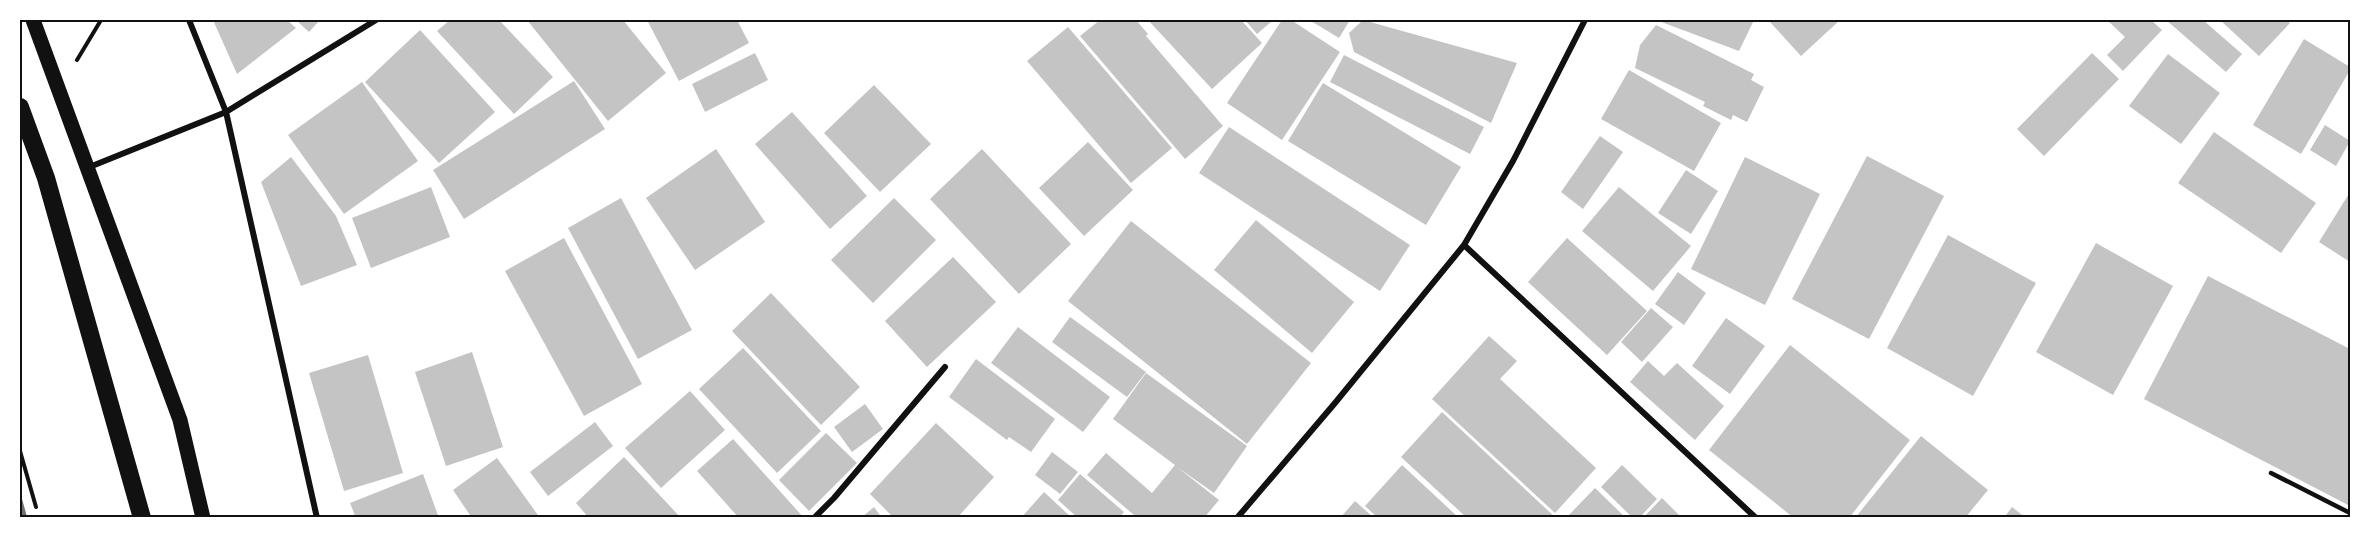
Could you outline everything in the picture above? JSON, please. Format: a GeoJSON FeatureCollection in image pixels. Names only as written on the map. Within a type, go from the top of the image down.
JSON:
{"type":"FeatureCollection","features":[{"type":"Feature","properties":{"kind":"highway"},"geometry":{"type":"LineString","coordinates":[[20,107],[46,178],[142,518]]}},
{"type":"Feature","properties":{"kind":"main road"},"geometry":{"type":"LineString","coordinates":[[33,20],[180,420],[203,518]]}},
{"type":"Feature","properties":{"kind":"street"},"geometry":{"type":"LineString","coordinates":[[189,20],[226,112],[317,518]]}},
{"type":"Feature","properties":{"kind":"street"},"geometry":{"type":"LineString","coordinates":[[87,168],[226,112],[376,20]]}},
{"type":"Feature","properties":{"kind":"street"},"geometry":{"type":"LineString","coordinates":[[1237,518],[1335,403],[1464,245],[1513,160],[1585,20]]}},
{"type":"Feature","properties":{"kind":"street"},"geometry":{"type":"LineString","coordinates":[[1464,245],[1756,518]]}},
{"type":"Feature","properties":{"kind":"street"},"geometry":{"type":"LineString","coordinates":[[814,518],[834,498],[945,367]]}},
{"type":"Feature","properties":{"kind":"lane"},"geometry":{"type":"LineString","coordinates":[[2271,473],[2350,513]]}},
{"type":"Feature","properties":{"kind":"path"},"geometry":{"type":"LineString","coordinates":[[59,91],[101,20]]}},
{"type":"Feature","properties":{"kind":"path"},"geometry":{"type":"LineString","coordinates":[[20,451],[36,507]]}},
{"type":"Feature","properties":{"kind":"building"},"geometry":{"type":"Polygon","coordinates":[[[213,20],[287,20],[296,28],[237,74],[213,20]]]}},
{"type":"Feature","properties":{"kind":"building"},"geometry":{"type":"Polygon","coordinates":[[[296,20],[320,20],[309,32],[296,20]]]}},
{"type":"Feature","properties":{"kind":"building"},"geometry":{"type":"Polygon","coordinates":[[[450,20],[499,20],[553,77],[514,114],[437,31],[450,20]]]}},
{"type":"Feature","properties":{"kind":"building"},"geometry":{"type":"Polygon","coordinates":[[[527,20],[623,20],[666,73],[608,121],[527,20]]]}},
{"type":"Feature","properties":{"kind":"building"},"geometry":{"type":"Polygon","coordinates":[[[647,20],[737,20],[749,43],[679,81],[647,20]]]}},
{"type":"Feature","properties":{"kind":"building"},"geometry":{"type":"Polygon","coordinates":[[[1100,20],[1136,20],[1148,34],[1146,36],[1223,126],[1185,159],[1080,36],[1100,20]]]}},
{"type":"Feature","properties":{"kind":"building"},"geometry":{"type":"Polygon","coordinates":[[[1148,20],[1241,20],[1262,43],[1212,89],[1148,20]]]}},
{"type":"Feature","properties":{"kind":"building"},"geometry":{"type":"Polygon","coordinates":[[[1245,20],[1273,20],[1257,34],[1245,20]]]}},
{"type":"Feature","properties":{"kind":"building"},"geometry":{"type":"Polygon","coordinates":[[[1282,20],[1291,20],[1340,52],[1282,140],[1227,103],[1282,20]]]}},
{"type":"Feature","properties":{"kind":"building"},"geometry":{"type":"Polygon","coordinates":[[[1312,20],[1350,20],[1339,38],[1312,20]]]}},
{"type":"Feature","properties":{"kind":"building"},"geometry":{"type":"Polygon","coordinates":[[[1363,20],[1517,63],[1491,123],[1354,52],[1349,33],[1363,20]]]}},
{"type":"Feature","properties":{"kind":"building"},"geometry":{"type":"Polygon","coordinates":[[[1656,20],[1754,20],[1739,51],[1656,20]]]}},
{"type":"Feature","properties":{"kind":"building"},"geometry":{"type":"Polygon","coordinates":[[[1772,20],[1840,20],[1801,56],[1770,22],[1772,20]]]}},
{"type":"Feature","properties":{"kind":"building"},"geometry":{"type":"Polygon","coordinates":[[[2107,20],[2151,20],[2162,30],[2123,71],[2107,55],[2125,37],[2107,20]]]}},
{"type":"Feature","properties":{"kind":"building"},"geometry":{"type":"Polygon","coordinates":[[[2166,20],[2203,20],[2242,54],[2226,72],[2166,20]]]}},
{"type":"Feature","properties":{"kind":"building"},"geometry":{"type":"Polygon","coordinates":[[[2220,20],[2286,20],[2290,23],[2259,56],[2220,20]]]}},
{"type":"Feature","properties":{"kind":"building"},"geometry":{"type":"Polygon","coordinates":[[[1656,25],[1754,74],[1751,80],[1764,87],[1747,122],[1733,115],[1731,120],[1703,106],[1705,102],[1635,68],[1640,45],[1656,25]]]}},
{"type":"Feature","properties":{"kind":"building"},"geometry":{"type":"Polygon","coordinates":[[[1068,27],[1172,148],[1131,183],[1027,61],[1068,27]]]}},
{"type":"Feature","properties":{"kind":"building"},"geometry":{"type":"Polygon","coordinates":[[[420,30],[495,112],[439,163],[365,82],[420,30]]]}},
{"type":"Feature","properties":{"kind":"building"},"geometry":{"type":"Polygon","coordinates":[[[2304,39],[2350,67],[2350,70],[2301,154],[2253,125],[2304,39]]]}},
{"type":"Feature","properties":{"kind":"building"},"geometry":{"type":"Polygon","coordinates":[[[755,53],[768,80],[705,112],[692,84],[755,53]]]}},
{"type":"Feature","properties":{"kind":"building"},"geometry":{"type":"Polygon","coordinates":[[[2092,53],[2119,79],[2044,156],[2017,129],[2092,53]]]}},
{"type":"Feature","properties":{"kind":"building"},"geometry":{"type":"Polygon","coordinates":[[[2168,54],[2220,93],[2181,144],[2129,106],[2168,54]]]}},
{"type":"Feature","properties":{"kind":"building"},"geometry":{"type":"Polygon","coordinates":[[[1344,55],[1484,127],[1470,154],[1330,82],[1344,55]]]}},
{"type":"Feature","properties":{"kind":"building"},"geometry":{"type":"Polygon","coordinates":[[[1629,70],[1721,123],[1694,171],[1601,119],[1629,70]]]}},
{"type":"Feature","properties":{"kind":"building"},"geometry":{"type":"Polygon","coordinates":[[[574,81],[605,129],[464,219],[433,170],[574,81]]]}},
{"type":"Feature","properties":{"kind":"building"},"geometry":{"type":"Polygon","coordinates":[[[362,82],[418,161],[344,214],[288,135],[362,82]]]}},
{"type":"Feature","properties":{"kind":"building"},"geometry":{"type":"Polygon","coordinates":[[[1323,83],[1461,167],[1426,225],[1288,141],[1323,83]]]}},
{"type":"Feature","properties":{"kind":"building"},"geometry":{"type":"Polygon","coordinates":[[[874,85],[931,144],[880,192],[824,133],[874,85]]]}},
{"type":"Feature","properties":{"kind":"building"},"geometry":{"type":"Polygon","coordinates":[[[792,112],[867,196],[830,229],[755,144],[792,112]]]}},
{"type":"Feature","properties":{"kind":"building"},"geometry":{"type":"Polygon","coordinates":[[[2325,125],[2350,141],[2336,166],[2310,150],[2325,125]]]}},
{"type":"Feature","properties":{"kind":"building"},"geometry":{"type":"Polygon","coordinates":[[[1229,127],[1410,245],[1380,291],[1199,173],[1229,127]]]}},
{"type":"Feature","properties":{"kind":"building"},"geometry":{"type":"Polygon","coordinates":[[[2214,132],[2316,203],[2281,253],[2178,183],[2214,132]]]}},
{"type":"Feature","properties":{"kind":"building"},"geometry":{"type":"Polygon","coordinates":[[[1600,136],[1623,152],[1583,209],[1561,192],[1600,136]]]}},
{"type":"Feature","properties":{"kind":"building"},"geometry":{"type":"Polygon","coordinates":[[[1088,142],[1133,190],[1084,236],[1039,188],[1088,142]]]}},
{"type":"Feature","properties":{"kind":"building"},"geometry":{"type":"Polygon","coordinates":[[[716,149],[765,222],[695,270],[646,198],[716,149]]]}},
{"type":"Feature","properties":{"kind":"building"},"geometry":{"type":"Polygon","coordinates":[[[982,149],[1071,244],[1019,294],[930,199],[982,149]]]}},
{"type":"Feature","properties":{"kind":"building"},"geometry":{"type":"Polygon","coordinates":[[[1867,156],[1944,196],[1869,339],[1792,299],[1867,156]]]}},
{"type":"Feature","properties":{"kind":"building"},"geometry":{"type":"Polygon","coordinates":[[[291,157],[336,216],[357,265],[301,286],[261,182],[291,157]]]}},
{"type":"Feature","properties":{"kind":"building"},"geometry":{"type":"Polygon","coordinates":[[[1745,157],[1820,194],[1765,305],[1691,269],[1745,157]]]}},
{"type":"Feature","properties":{"kind":"building"},"geometry":{"type":"Polygon","coordinates":[[[1686,170],[1718,191],[1691,234],[1658,213],[1686,170]]]}},
{"type":"Feature","properties":{"kind":"building"},"geometry":{"type":"Polygon","coordinates":[[[431,187],[450,237],[371,268],[352,218],[431,187]]]}},
{"type":"Feature","properties":{"kind":"building"},"geometry":{"type":"Polygon","coordinates":[[[1619,187],[1691,246],[1653,291],[1582,231],[1619,187]]]}},
{"type":"Feature","properties":{"kind":"building"},"geometry":{"type":"Polygon","coordinates":[[[2350,192],[2350,262],[2319,242],[2350,192]]]}},
{"type":"Feature","properties":{"kind":"building"},"geometry":{"type":"Polygon","coordinates":[[[621,198],[692,330],[638,359],[568,228],[621,198]]]}},
{"type":"Feature","properties":{"kind":"building"},"geometry":{"type":"Polygon","coordinates":[[[894,198],[936,240],[873,303],[831,260],[894,198]]]}},
{"type":"Feature","properties":{"kind":"building"},"geometry":{"type":"Polygon","coordinates":[[[1256,220],[1354,302],[1312,353],[1214,270],[1256,220]]]}},
{"type":"Feature","properties":{"kind":"building"},"geometry":{"type":"Polygon","coordinates":[[[1131,221],[1311,363],[1247,444],[1068,301],[1131,221]]]}},
{"type":"Feature","properties":{"kind":"building"},"geometry":{"type":"Polygon","coordinates":[[[1948,235],[2036,283],[1973,396],[1887,348],[1948,235]]]}},
{"type":"Feature","properties":{"kind":"building"},"geometry":{"type":"Polygon","coordinates":[[[564,238],[642,384],[584,416],[505,271],[564,238]]]}},
{"type":"Feature","properties":{"kind":"building"},"geometry":{"type":"Polygon","coordinates":[[[1567,238],[1647,311],[1607,355],[1528,282],[1567,238]]]}},
{"type":"Feature","properties":{"kind":"building"},"geometry":{"type":"Polygon","coordinates":[[[2096,243],[2173,286],[2113,395],[2036,352],[2096,243]]]}},
{"type":"Feature","properties":{"kind":"building"},"geometry":{"type":"Polygon","coordinates":[[[953,257],[996,302],[927,367],[885,321],[953,257]]]}},
{"type":"Feature","properties":{"kind":"building"},"geometry":{"type":"Polygon","coordinates":[[[1678,272],[1706,293],[1684,325],[1655,304],[1678,272]]]}},
{"type":"Feature","properties":{"kind":"building"},"geometry":{"type":"Polygon","coordinates":[[[2208,276],[2350,349],[2350,506],[2144,399],[2208,276]]]}},
{"type":"Feature","properties":{"kind":"building"},"geometry":{"type":"Polygon","coordinates":[[[771,293],[860,387],[821,425],[732,331],[771,293]]]}},
{"type":"Feature","properties":{"kind":"building"},"geometry":{"type":"Polygon","coordinates":[[[1651,308],[1673,327],[1642,362],[1621,342],[1651,308]]]}},
{"type":"Feature","properties":{"kind":"building"},"geometry":{"type":"Polygon","coordinates":[[[1070,317],[1146,372],[1127,397],[1052,342],[1070,317]]]}},
{"type":"Feature","properties":{"kind":"building"},"geometry":{"type":"Polygon","coordinates":[[[1726,318],[1765,346],[1730,394],[1692,366],[1726,318]]]}},
{"type":"Feature","properties":{"kind":"building"},"geometry":{"type":"Polygon","coordinates":[[[1018,327],[1110,397],[1083,432],[991,363],[1018,327]]]}},
{"type":"Feature","properties":{"kind":"building"},"geometry":{"type":"Polygon","coordinates":[[[1489,336],[1517,361],[1500,379],[1596,468],[1555,513],[1432,399],[1489,336]]]}},
{"type":"Feature","properties":{"kind":"building"},"geometry":{"type":"Polygon","coordinates":[[[1790,345],[1910,440],[1849,518],[1794,518],[1709,450],[1790,345]]]}},
{"type":"Feature","properties":{"kind":"building"},"geometry":{"type":"Polygon","coordinates":[[[743,348],[821,431],[777,473],[699,389],[743,348]]]}},
{"type":"Feature","properties":{"kind":"building"},"geometry":{"type":"Polygon","coordinates":[[[472,352],[503,447],[446,466],[415,372],[472,352]]]}},
{"type":"Feature","properties":{"kind":"building"},"geometry":{"type":"Polygon","coordinates":[[[368,355],[403,473],[344,491],[309,373],[368,355]]]}},
{"type":"Feature","properties":{"kind":"building"},"geometry":{"type":"Polygon","coordinates":[[[976,359],[1055,419],[1031,452],[1009,437],[1007,440],[949,397],[976,359]]]}},
{"type":"Feature","properties":{"kind":"building"},"geometry":{"type":"Polygon","coordinates":[[[1648,361],[1664,376],[1677,363],[1724,406],[1695,440],[1630,382],[1648,361]]]}},
{"type":"Feature","properties":{"kind":"building"},"geometry":{"type":"Polygon","coordinates":[[[1146,373],[1247,446],[1214,493],[1177,467],[1219,500],[1204,518],[1132,518],[1134,515],[1087,475],[1106,453],[1152,493],[1175,465],[1113,419],[1146,373]]]}},
{"type":"Feature","properties":{"kind":"building"},"geometry":{"type":"Polygon","coordinates":[[[690,391],[725,430],[661,488],[625,448],[690,391]]]}},
{"type":"Feature","properties":{"kind":"building"},"geometry":{"type":"Polygon","coordinates":[[[865,404],[883,429],[852,452],[834,427],[865,404]]]}},
{"type":"Feature","properties":{"kind":"building"},"geometry":{"type":"Polygon","coordinates":[[[1442,412],[1556,518],[1467,518],[1401,457],[1442,412]]]}},
{"type":"Feature","properties":{"kind":"building"},"geometry":{"type":"Polygon","coordinates":[[[595,422],[613,446],[548,496],[530,472],[595,422]]]}},
{"type":"Feature","properties":{"kind":"building"},"geometry":{"type":"Polygon","coordinates":[[[936,423],[994,477],[957,518],[894,518],[870,494],[936,423]]]}},
{"type":"Feature","properties":{"kind":"building"},"geometry":{"type":"Polygon","coordinates":[[[826,433],[857,463],[809,511],[779,480],[826,433]]]}},
{"type":"Feature","properties":{"kind":"building"},"geometry":{"type":"Polygon","coordinates":[[[1921,436],[1988,490],[1965,518],[1855,518],[1921,436]]]}},
{"type":"Feature","properties":{"kind":"building"},"geometry":{"type":"Polygon","coordinates":[[[733,439],[804,518],[739,518],[697,471],[733,439]]]}},
{"type":"Feature","properties":{"kind":"building"},"geometry":{"type":"Polygon","coordinates":[[[1052,452],[1078,472],[1060,494],[1035,475],[1052,452]]]}},
{"type":"Feature","properties":{"kind":"building"},"geometry":{"type":"Polygon","coordinates":[[[624,457],[681,518],[589,518],[576,503],[624,457]]]}},
{"type":"Feature","properties":{"kind":"building"},"geometry":{"type":"Polygon","coordinates":[[[497,458],[540,518],[472,518],[453,490],[497,458]]]}},
{"type":"Feature","properties":{"kind":"building"},"geometry":{"type":"Polygon","coordinates":[[[1402,465],[1459,518],[1378,518],[1365,506],[1402,465]]]}},
{"type":"Feature","properties":{"kind":"building"},"geometry":{"type":"Polygon","coordinates":[[[1622,465],[1657,499],[1639,518],[1633,518],[1601,487],[1622,465]]]}},
{"type":"Feature","properties":{"kind":"building"},"geometry":{"type":"Polygon","coordinates":[[[423,474],[439,518],[356,518],[350,503],[423,474]]]}},
{"type":"Feature","properties":{"kind":"building"},"geometry":{"type":"Polygon","coordinates":[[[1080,474],[1124,512],[1119,518],[1078,518],[1058,500],[1080,474]]]}},
{"type":"Feature","properties":{"kind":"building"},"geometry":{"type":"Polygon","coordinates":[[[1595,488],[1626,518],[1566,518],[1595,488]]]}},
{"type":"Feature","properties":{"kind":"building"},"geometry":{"type":"Polygon","coordinates":[[[1044,492],[1072,518],[1021,518],[1044,492]]]}},
{"type":"Feature","properties":{"kind":"building"},"geometry":{"type":"Polygon","coordinates":[[[1662,498],[1682,518],[1643,518],[1662,498]]]}},
{"type":"Feature","properties":{"kind":"building"},"geometry":{"type":"Polygon","coordinates":[[[1355,501],[1374,518],[1340,518],[1355,501]]]}},
{"type":"Feature","properties":{"kind":"building"},"geometry":{"type":"Polygon","coordinates":[[[874,507],[882,518],[861,518],[874,507]]]}},
{"type":"Feature","properties":{"kind":"building"},"geometry":{"type":"Polygon","coordinates":[[[2012,507],[2026,518],[2004,518],[2012,507]]]}},
{"type":"Feature","properties":{"kind":"railway"},"geometry":{"type":"LineString","coordinates":[[20,500],[25,518]]}}]}
